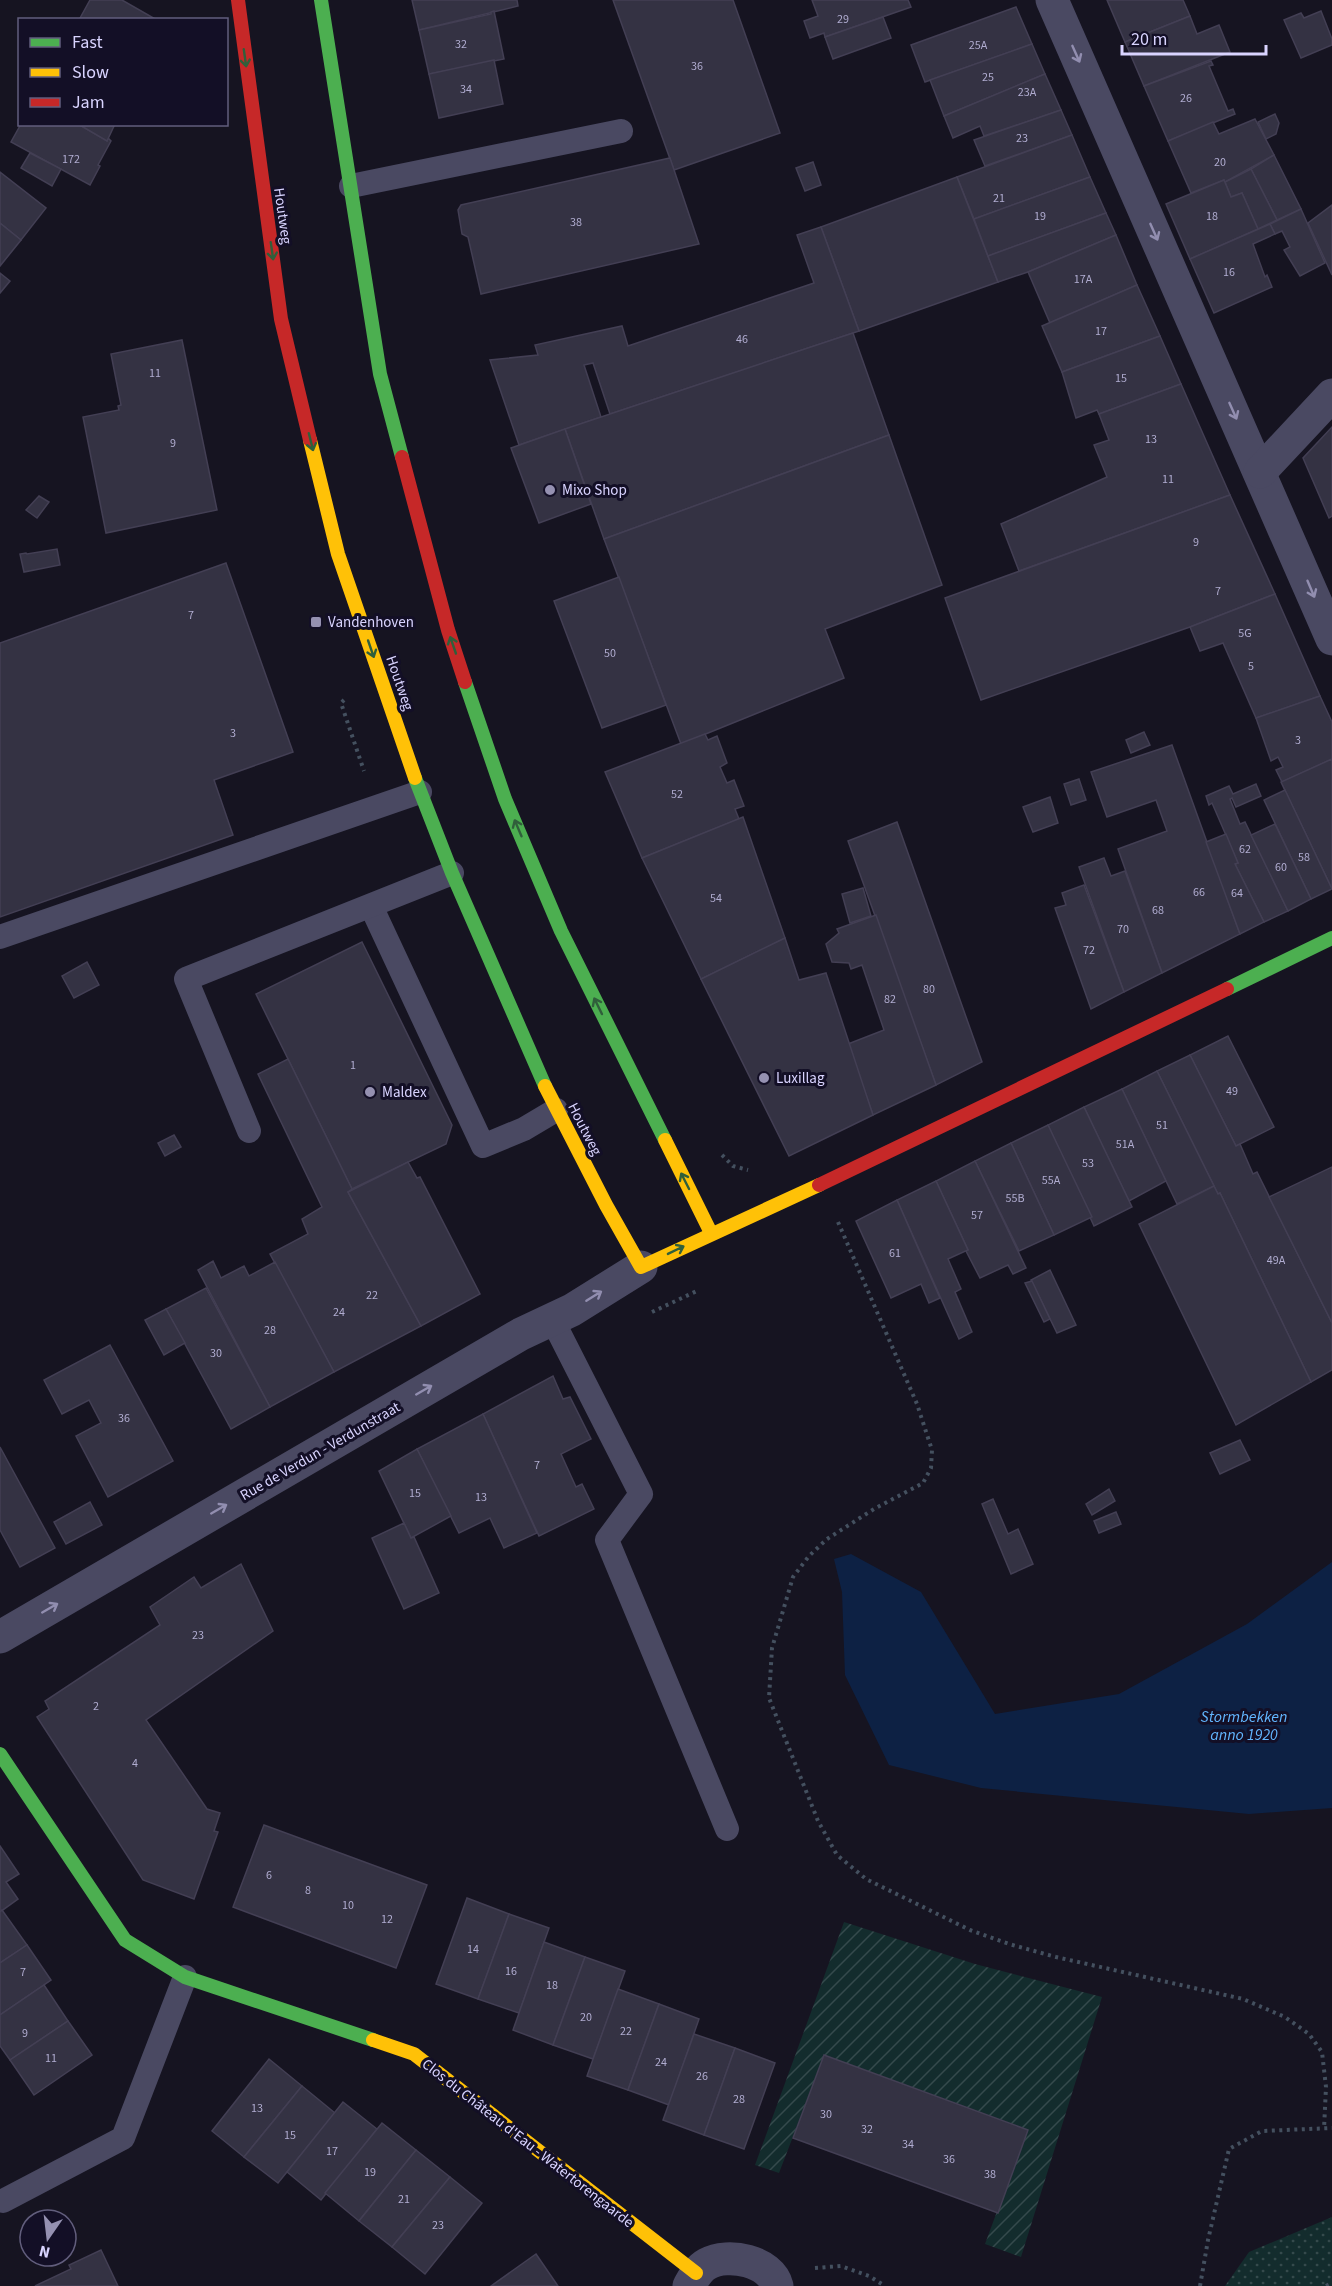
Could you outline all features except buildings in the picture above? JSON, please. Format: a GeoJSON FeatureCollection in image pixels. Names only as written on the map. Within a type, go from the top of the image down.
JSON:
{"type":"FeatureCollection","features":[{"type":"Feature","properties":{"kind":"main road","name":"Houtweg"},"geometry":{"type":"LineString","coordinates":[[238,0],[281,319],[338,554],[420,792],[452,873],[556,1110],[641,1267]]}},
{"type":"Feature","properties":{"kind":"main road"},"geometry":{"type":"LineString","coordinates":[[321,0],[380,375],[448,630],[501,787],[561,931],[711,1233]]}},
{"type":"Feature","properties":{"kind":"main road"},"geometry":{"type":"LineString","coordinates":[[641,1267],[820,1184],[1332,938]]}},
{"type":"Feature","properties":{"kind":"main road","name":"Clos du Château d'Eau - Watertorengaarde"},"geometry":{"type":"LineString","coordinates":[[0,1754],[126,1940],[185,1977],[414,2054],[692,2280]]}},
{"type":"Feature","properties":{"kind":"street"},"geometry":{"type":"LineString","coordinates":[[1052,0],[1332,639]]}},
{"type":"Feature","properties":{"kind":"street"},"geometry":{"type":"LineString","coordinates":[[1260,472],[1332,395]]}},
{"type":"Feature","properties":{"kind":"street","name":"Rue de Verdun - Verdunstraat"},"geometry":{"type":"LineString","coordinates":[[0,1637],[511,1340],[572,1310],[641,1267]]}},
{"type":"Feature","properties":{"kind":"street","name":"Clos du Château d'Eau - Watertorengaarde"},"geometry":{"type":"LineString","coordinates":[[692,2280],[707,2264],[719,2260],[736,2259],[756,2264],[768,2272],[776,2283]]}},
{"type":"Feature","properties":{"kind":"lane"},"geometry":{"type":"LineString","coordinates":[[351,186],[621,131]]}},
{"type":"Feature","properties":{"kind":"lane"},"geometry":{"type":"LineString","coordinates":[[0,937],[420,792]]}},
{"type":"Feature","properties":{"kind":"lane"},"geometry":{"type":"LineString","coordinates":[[249,1131],[186,980],[452,873]]}},
{"type":"Feature","properties":{"kind":"lane"},"geometry":{"type":"LineString","coordinates":[[371,906],[483,1146],[524,1129],[556,1110]]}},
{"type":"Feature","properties":{"kind":"lane"},"geometry":{"type":"LineString","coordinates":[[552,1319],[641,1494],[607,1540],[727,1829]]}},
{"type":"Feature","properties":{"kind":"lane"},"geometry":{"type":"LineString","coordinates":[[3,2201],[123,2138],[185,1977]]}},
{"type":"Feature","properties":{"kind":"path"},"geometry":{"type":"LineString","coordinates":[[834,1214],[917,1404],[932,1450],[931,1468],[923,1483],[874,1509],[827,1539],[809,1556],[793,1577],[772,1648],[769,1698],[818,1821],[837,1855],[866,1880],[970,1930],[1009,1944],[1068,1959],[1243,1999],[1285,2017],[1309,2034],[1322,2052],[1326,2087],[1324,2128]]}},
{"type":"Feature","properties":{"kind":"path"},"geometry":{"type":"LineString","coordinates":[[1201,2285],[1208,2240],[1229,2149],[1262,2131],[1332,2128]]}},
{"type":"Feature","properties":{"kind":"path"},"geometry":{"type":"LineString","coordinates":[[776,2283],[806,2269],[841,2266],[869,2276],[885,2286]]}},
{"type":"Feature","properties":{"kind":"path"},"geometry":{"type":"LineString","coordinates":[[1326,2286],[1332,2283]]}},
{"type":"Feature","properties":{"kind":"green space"},"geometry":{"type":"Polygon","coordinates":[[[844,1922],[975,1964],[1102,1997],[1021,2257],[985,2244],[1027,2130],[824,2056],[779,2173],[755,2165],[844,1922]]]}},
{"type":"Feature","properties":{"kind":"green space"},"geometry":{"type":"Polygon","coordinates":[[[1332,2217],[1332,2286],[1225,2286],[1249,2252],[1332,2217]]]}},
{"type":"Feature","properties":{"kind":"water","name":"Stormbekken anno 1920"},"geometry":{"type":"Polygon","coordinates":[[[851,1554],[921,1592],[995,1714],[1119,1694],[1247,1624],[1332,1562],[1332,1808],[1249,1814],[981,1788],[889,1765],[845,1675],[842,1592],[834,1559],[851,1554]]]}},
{"type":"Feature","properties":{"kind":"traffic: fast"},"geometry":{"type":"LineString","coordinates":[[321,0],[380,374],[402,457]]}},
{"type":"Feature","properties":{"kind":"traffic: fast"},"geometry":{"type":"LineString","coordinates":[[465,682],[505,799],[561,931],[665,1140]]}},
{"type":"Feature","properties":{"kind":"traffic: fast"},"geometry":{"type":"LineString","coordinates":[[415,778],[452,873],[545,1086]]}},
{"type":"Feature","properties":{"kind":"traffic: fast"},"geometry":{"type":"LineString","coordinates":[[1227,989],[1332,938]]}},
{"type":"Feature","properties":{"kind":"traffic: fast"},"geometry":{"type":"LineString","coordinates":[[0,1754],[125,1940],[185,1977],[373,2040]]}},
{"type":"Feature","properties":{"kind":"traffic: slow"},"geometry":{"type":"LineString","coordinates":[[310,440],[338,554],[415,778]]}},
{"type":"Feature","properties":{"kind":"traffic: slow"},"geometry":{"type":"LineString","coordinates":[[545,1086],[606,1205],[641,1267],[819,1185]]}},
{"type":"Feature","properties":{"kind":"traffic: slow"},"geometry":{"type":"LineString","coordinates":[[665,1140],[711,1233]]}},
{"type":"Feature","properties":{"kind":"traffic: slow"},"geometry":{"type":"LineString","coordinates":[[373,2040],[414,2054],[696,2273]]}},
{"type":"Feature","properties":{"kind":"traffic: jam"},"geometry":{"type":"LineString","coordinates":[[238,0],[281,319],[310,440]]}},
{"type":"Feature","properties":{"kind":"traffic: jam"},"geometry":{"type":"LineString","coordinates":[[402,457],[448,630],[465,682]]}},
{"type":"Feature","properties":{"kind":"traffic: jam"},"geometry":{"type":"LineString","coordinates":[[819,1185],[1227,989]]}},
{"type":"Feature","properties":{"kind":"place","name":"Mixo Shop"},"geometry":{"type":"Point","coordinates":[550,490]}},
{"type":"Feature","properties":{"kind":"place","name":"Vandenhoven"},"geometry":{"type":"Point","coordinates":[316,622]}},
{"type":"Feature","properties":{"kind":"place","name":"Luxillag"},"geometry":{"type":"Point","coordinates":[764,1078]}},
{"type":"Feature","properties":{"kind":"place","name":"Maldex"},"geometry":{"type":"Point","coordinates":[370,1092]}}]}
